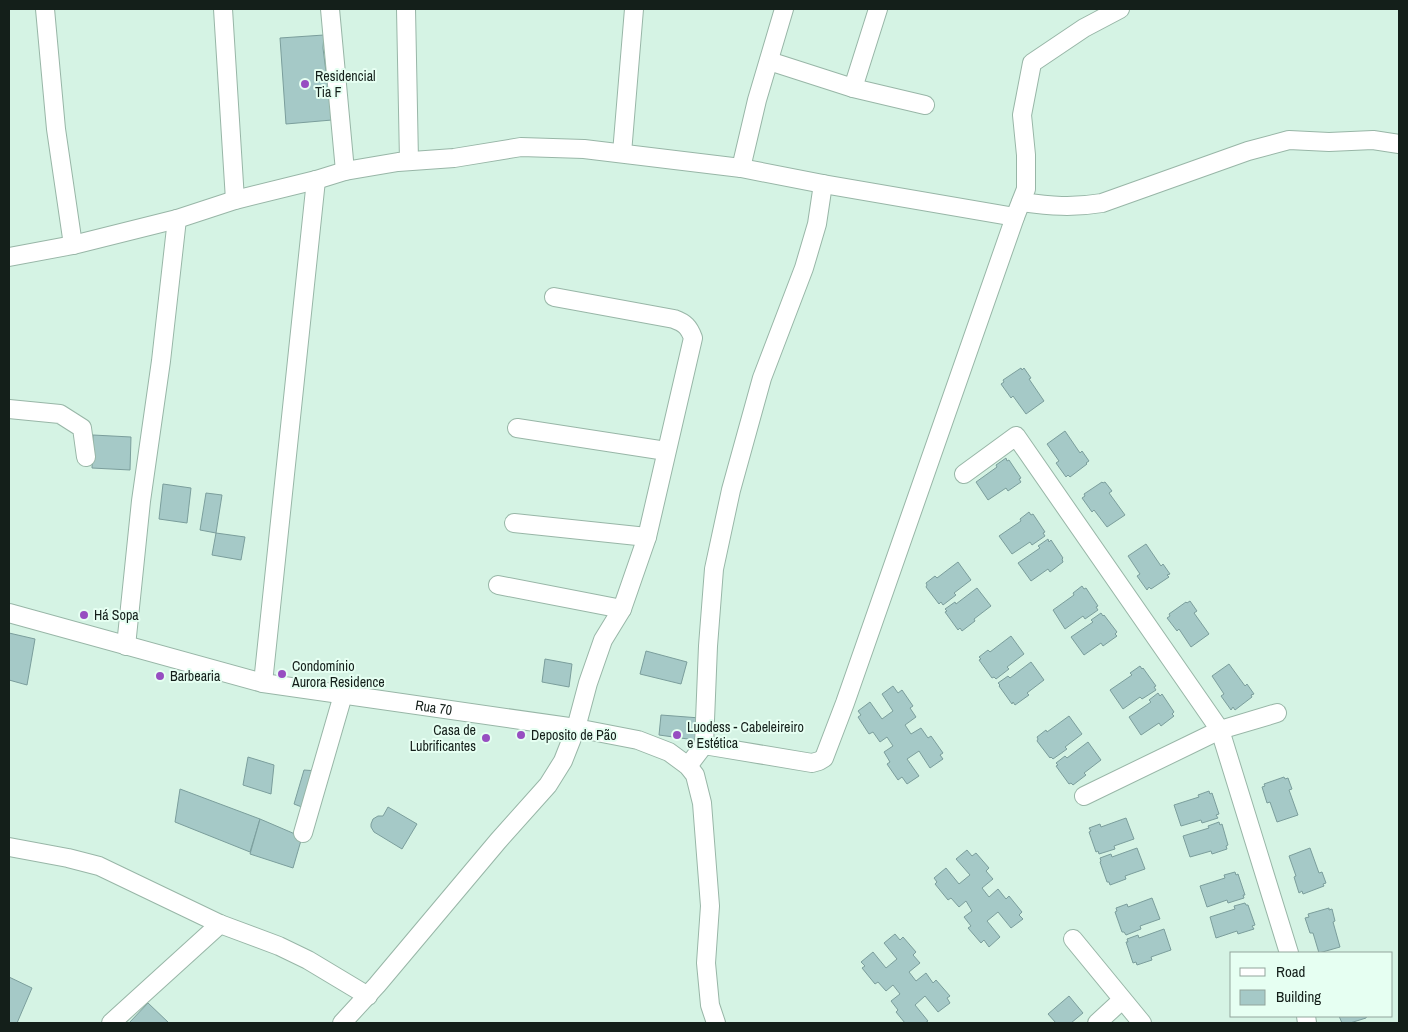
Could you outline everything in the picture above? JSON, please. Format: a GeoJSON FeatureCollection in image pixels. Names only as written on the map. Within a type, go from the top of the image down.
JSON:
{"type":"FeatureCollection","features":[{"type":"Feature","properties":{"kind":"street"},"geometry":{"type":"LineString","coordinates":[[45,9],[56,129],[73,246]]}},
{"type":"Feature","properties":{"kind":"street"},"geometry":{"type":"LineString","coordinates":[[223,9],[235,200]]}},
{"type":"Feature","properties":{"kind":"street"},"geometry":{"type":"LineString","coordinates":[[330,9],[345,171]]}},
{"type":"Feature","properties":{"kind":"street"},"geometry":{"type":"LineString","coordinates":[[406,9],[409,161]]}},
{"type":"Feature","properties":{"kind":"street"},"geometry":{"type":"LineString","coordinates":[[622,153],[634,9]]}},
{"type":"Feature","properties":{"kind":"street"},"geometry":{"type":"LineString","coordinates":[[741,168],[757,100],[784,9]]}},
{"type":"Feature","properties":{"kind":"street"},"geometry":{"type":"LineString","coordinates":[[853,88],[878,9]]}},
{"type":"Feature","properties":{"kind":"street"},"geometry":{"type":"LineString","coordinates":[[704,745],[812,763],[824,758],[845,704],[1026,189],[1027,172],[1022,115],[1032,63],[1084,28],[1120,9]]}},
{"type":"Feature","properties":{"kind":"street"},"geometry":{"type":"LineString","coordinates":[[769,61],[853,88],[926,105]]}},
{"type":"Feature","properties":{"kind":"street"},"geometry":{"type":"LineString","coordinates":[[9,257],[73,246],[177,219],[235,200],[345,171],[409,161],[454,158],[521,148],[584,149],[622,153],[741,168],[823,184],[1018,210],[1081,207],[1102,203],[1248,151],[1289,140],[1329,142],[1373,140],[1399,144]]}},
{"type":"Feature","properties":{"kind":"street"},"geometry":{"type":"LineString","coordinates":[[263,683],[316,180]]}},
{"type":"Feature","properties":{"kind":"street"},"geometry":{"type":"LineString","coordinates":[[688,766],[704,745],[708,646],[714,569],[731,490],[762,378],[804,268],[817,224],[823,184]]}},
{"type":"Feature","properties":{"kind":"street"},"geometry":{"type":"LineString","coordinates":[[126,646],[142,501],[162,361],[177,219]]}},
{"type":"Feature","properties":{"kind":"street"},"geometry":{"type":"LineString","coordinates":[[342,1023],[368,996],[498,841],[548,785],[563,762],[576,728],[602,640],[622,609],[647,537],[692,338],[690,329],[684,322],[674,319],[554,297]]}},
{"type":"Feature","properties":{"kind":"street"},"geometry":{"type":"LineString","coordinates":[[9,410],[60,414],[82,428],[86,457]]}},
{"type":"Feature","properties":{"kind":"street"},"geometry":{"type":"LineString","coordinates":[[518,428],[666,451]]}},
{"type":"Feature","properties":{"kind":"street"},"geometry":{"type":"LineString","coordinates":[[964,474],[1016,436],[1220,730],[1289,952]]}},
{"type":"Feature","properties":{"kind":"street"},"geometry":{"type":"LineString","coordinates":[[514,523],[647,537]]}},
{"type":"Feature","properties":{"kind":"street"},"geometry":{"type":"LineString","coordinates":[[498,585],[622,609]]}},
{"type":"Feature","properties":{"kind":"street","name":"Rua 70"},"geometry":{"type":"LineString","coordinates":[[9,613],[263,683],[576,728],[638,740],[655,745],[674,755],[688,766],[695,775],[702,803],[710,906],[706,963],[710,1005],[716,1023]]}},
{"type":"Feature","properties":{"kind":"street"},"geometry":{"type":"LineString","coordinates":[[303,833],[343,695]]}},
{"type":"Feature","properties":{"kind":"street"},"geometry":{"type":"LineString","coordinates":[[1084,796],[1220,730],[1278,713]]}},
{"type":"Feature","properties":{"kind":"street"},"geometry":{"type":"LineString","coordinates":[[9,847],[99,866],[220,924],[293,953],[368,996]]}},
{"type":"Feature","properties":{"kind":"street"},"geometry":{"type":"LineString","coordinates":[[111,1023],[220,924]]}},
{"type":"Feature","properties":{"kind":"street"},"geometry":{"type":"LineString","coordinates":[[1073,939],[1142,1023]]}},
{"type":"Feature","properties":{"kind":"street"},"geometry":{"type":"LineString","coordinates":[[1097,1023],[1122,1000]]}},
{"type":"Feature","properties":{"kind":"building","name":"Residencial Tia F"},"geometry":{"type":"Polygon","coordinates":[[[324,35],[323,48],[332,120],[286,124],[280,38],[324,35]]]}},
{"type":"Feature","properties":{"kind":"building"},"geometry":{"type":"Polygon","coordinates":[[[1021,368],[1022,370],[1024,368],[1031,378],[1029,379],[1044,401],[1026,414],[1013,396],[1011,398],[1001,384],[1004,382],[1003,380],[1021,368]]]}},
{"type":"Feature","properties":{"kind":"building"},"geometry":{"type":"Polygon","coordinates":[[[1065,431],[1080,453],[1082,451],[1089,461],[1070,477],[1068,475],[1066,477],[1056,463],[1059,461],[1047,444],[1065,431]]]}},
{"type":"Feature","properties":{"kind":"building"},"geometry":{"type":"Polygon","coordinates":[[[93,435],[131,437],[130,470],[92,468],[93,435]]]}},
{"type":"Feature","properties":{"kind":"building"},"geometry":{"type":"Polygon","coordinates":[[[1006,458],[1021,478],[1019,479],[1021,482],[1008,491],[1006,488],[988,500],[976,482],[1006,458]]]}},
{"type":"Feature","properties":{"kind":"building"},"geometry":{"type":"Polygon","coordinates":[[[1105,482],[1112,491],[1109,493],[1125,515],[1107,527],[1094,510],[1092,512],[1082,498],[1085,496],[1084,494],[1105,482]]]}},
{"type":"Feature","properties":{"kind":"building"},"geometry":{"type":"Polygon","coordinates":[[[163,484],[191,488],[187,523],[159,519],[163,484]]]}},
{"type":"Feature","properties":{"kind":"building"},"geometry":{"type":"Polygon","coordinates":[[[206,493],[222,495],[216,533],[200,530],[206,493]]]}},
{"type":"Feature","properties":{"kind":"building"},"geometry":{"type":"Polygon","coordinates":[[[1029,512],[1031,515],[1033,514],[1045,532],[1043,533],[1045,536],[1032,545],[1030,542],[1012,554],[999,536],[1021,521],[1020,519],[1029,512]]]}},
{"type":"Feature","properties":{"kind":"building"},"geometry":{"type":"Polygon","coordinates":[[[216,533],[245,537],[241,560],[212,555],[216,533]]]}},
{"type":"Feature","properties":{"kind":"building"},"geometry":{"type":"Polygon","coordinates":[[[1048,539],[1049,542],[1051,540],[1063,558],[1063,562],[1050,572],[1048,569],[1031,581],[1018,563],[1040,548],[1038,546],[1048,539]]]}},
{"type":"Feature","properties":{"kind":"building"},"geometry":{"type":"Polygon","coordinates":[[[1146,544],[1161,566],[1163,564],[1170,574],[1167,575],[1169,577],[1151,589],[1149,587],[1147,590],[1137,576],[1140,574],[1128,556],[1146,544]]]}},
{"type":"Feature","properties":{"kind":"building"},"geometry":{"type":"Polygon","coordinates":[[[958,562],[971,580],[954,593],[956,595],[943,605],[941,602],[939,604],[926,587],[926,583],[935,576],[937,578],[958,562]]]}},
{"type":"Feature","properties":{"kind":"building"},"geometry":{"type":"Polygon","coordinates":[[[1082,586],[1084,589],[1086,588],[1098,606],[1096,607],[1098,610],[1085,619],[1083,616],[1065,629],[1053,610],[1074,595],[1073,593],[1082,586]]]}},
{"type":"Feature","properties":{"kind":"building"},"geometry":{"type":"Polygon","coordinates":[[[977,588],[991,606],[962,631],[960,628],[958,630],[945,612],[947,611],[945,609],[955,602],[956,604],[977,588]]]}},
{"type":"Feature","properties":{"kind":"building"},"geometry":{"type":"Polygon","coordinates":[[[1190,601],[1197,611],[1194,613],[1209,634],[1191,647],[1179,629],[1177,631],[1167,618],[1170,616],[1169,614],[1190,601]]]}},
{"type":"Feature","properties":{"kind":"building"},"geometry":{"type":"Polygon","coordinates":[[[1101,613],[1117,632],[1115,634],[1117,636],[1103,646],[1101,643],[1084,655],[1071,637],[1093,622],[1091,620],[1101,613]]]}},
{"type":"Feature","properties":{"kind":"building"},"geometry":{"type":"Polygon","coordinates":[[[9,633],[35,639],[27,685],[9,680],[9,633]]]}},
{"type":"Feature","properties":{"kind":"building"},"geometry":{"type":"Polygon","coordinates":[[[1011,636],[1024,654],[1007,667],[1009,669],[996,679],[992,678],[979,660],[981,659],[979,657],[988,650],[990,652],[1011,636]]]}},
{"type":"Feature","properties":{"kind":"building"},"geometry":{"type":"Polygon","coordinates":[[[646,651],[687,662],[681,684],[640,674],[646,651]]]}},
{"type":"Feature","properties":{"kind":"building"},"geometry":{"type":"Polygon","coordinates":[[[545,659],[572,664],[569,687],[542,682],[545,659]]]}},
{"type":"Feature","properties":{"kind":"building"},"geometry":{"type":"Polygon","coordinates":[[[1031,662],[1044,680],[1027,693],[1029,695],[1015,705],[1013,702],[1012,704],[998,683],[1008,676],[1010,678],[1031,662]]]}},
{"type":"Feature","properties":{"kind":"building"},"geometry":{"type":"Polygon","coordinates":[[[1229,664],[1245,686],[1247,684],[1254,694],[1235,710],[1233,707],[1231,710],[1221,696],[1224,694],[1212,676],[1229,664]]]}},
{"type":"Feature","properties":{"kind":"building"},"geometry":{"type":"Polygon","coordinates":[[[1140,666],[1156,686],[1154,687],[1156,690],[1142,699],[1140,697],[1123,709],[1110,690],[1132,675],[1130,673],[1140,666]]]}},
{"type":"Feature","properties":{"kind":"building"},"geometry":{"type":"Polygon","coordinates":[[[893,686],[898,693],[902,690],[913,706],[910,708],[916,717],[905,725],[911,734],[921,728],[928,738],[931,736],[943,753],[940,755],[943,759],[930,768],[919,751],[907,759],[919,776],[907,784],[902,777],[898,780],[887,764],[890,762],[884,752],[893,746],[887,737],[880,742],[873,732],[869,734],[858,717],[861,715],[858,711],[870,702],[882,719],[893,711],[882,694],[893,686]]]}},
{"type":"Feature","properties":{"kind":"building"},"geometry":{"type":"Polygon","coordinates":[[[1158,693],[1160,696],[1162,694],[1174,712],[1172,714],[1174,716],[1161,726],[1159,723],[1141,735],[1129,717],[1151,702],[1149,700],[1158,693]]]}},
{"type":"Feature","properties":{"kind":"building"},"geometry":{"type":"Polygon","coordinates":[[[661,715],[700,718],[695,740],[659,735],[661,715]]]}},
{"type":"Feature","properties":{"kind":"building"},"geometry":{"type":"Polygon","coordinates":[[[1069,716],[1082,734],[1065,747],[1067,749],[1053,759],[1050,758],[1037,741],[1037,737],[1069,716]]]}},
{"type":"Feature","properties":{"kind":"building"},"geometry":{"type":"Polygon","coordinates":[[[1088,742],[1101,760],[1084,773],[1086,775],[1073,785],[1069,784],[1056,766],[1058,765],[1056,763],[1065,756],[1067,758],[1088,742]]]}},
{"type":"Feature","properties":{"kind":"building"},"geometry":{"type":"Polygon","coordinates":[[[248,757],[274,765],[271,794],[243,785],[248,757]]]}},
{"type":"Feature","properties":{"kind":"building"},"geometry":{"type":"Polygon","coordinates":[[[304,770],[318,771],[307,809],[294,804],[304,770]]]}},
{"type":"Feature","properties":{"kind":"building"},"geometry":{"type":"Polygon","coordinates":[[[1284,777],[1285,779],[1288,778],[1292,789],[1289,790],[1298,815],[1277,822],[1270,802],[1267,803],[1262,787],[1265,786],[1264,784],[1284,777]]]}},
{"type":"Feature","properties":{"kind":"building"},"geometry":{"type":"Polygon","coordinates":[[[180,789],[260,819],[250,852],[175,822],[180,789]]]}},
{"type":"Feature","properties":{"kind":"building"},"geometry":{"type":"Polygon","coordinates":[[[1209,791],[1210,794],[1212,793],[1219,814],[1216,815],[1218,818],[1202,823],[1201,820],[1181,826],[1174,805],[1199,797],[1198,795],[1209,791]]]}},
{"type":"Feature","properties":{"kind":"building"},"geometry":{"type":"Polygon","coordinates":[[[388,807],[417,824],[402,849],[374,832],[371,827],[373,819],[383,816],[388,807]]]}},
{"type":"Feature","properties":{"kind":"building"},"geometry":{"type":"Polygon","coordinates":[[[1126,818],[1134,839],[1114,846],[1115,849],[1099,854],[1098,851],[1096,852],[1089,828],[1100,824],[1101,827],[1126,818]]]}},
{"type":"Feature","properties":{"kind":"building"},"geometry":{"type":"Polygon","coordinates":[[[260,819],[302,837],[293,868],[250,854],[260,819]]]}},
{"type":"Feature","properties":{"kind":"building"},"geometry":{"type":"Polygon","coordinates":[[[1219,822],[1220,825],[1222,824],[1228,845],[1226,846],[1227,849],[1212,854],[1211,851],[1190,857],[1183,836],[1209,828],[1208,826],[1219,822]]]}},
{"type":"Feature","properties":{"kind":"building"},"geometry":{"type":"Polygon","coordinates":[[[1137,848],[1145,869],[1125,876],[1126,879],[1110,885],[1107,882],[1100,858],[1111,854],[1112,857],[1137,848]]]}},
{"type":"Feature","properties":{"kind":"building"},"geometry":{"type":"Polygon","coordinates":[[[1310,848],[1319,873],[1322,872],[1326,883],[1323,884],[1324,886],[1303,894],[1302,891],[1299,893],[1294,877],[1296,876],[1289,856],[1310,848]]]}},
{"type":"Feature","properties":{"kind":"building"},"geometry":{"type":"Polygon","coordinates":[[[967,850],[972,856],[976,853],[989,868],[986,871],[993,879],[982,888],[989,897],[998,889],[1006,899],[1009,896],[1022,912],[1019,915],[1023,919],[1011,928],[998,912],[987,921],[1000,937],[989,947],[984,940],[981,943],[968,928],[971,926],[964,917],[972,911],[966,901],[959,907],[951,898],[948,900],[935,884],[937,882],[934,878],[946,868],[959,884],[970,875],[956,859],[967,850]]]}},
{"type":"Feature","properties":{"kind":"building"},"geometry":{"type":"Polygon","coordinates":[[[1235,872],[1236,875],[1238,874],[1245,895],[1243,895],[1244,898],[1228,903],[1227,900],[1207,907],[1200,886],[1225,878],[1224,875],[1235,872]]]}},
{"type":"Feature","properties":{"kind":"building"},"geometry":{"type":"Polygon","coordinates":[[[1152,898],[1160,919],[1140,926],[1141,929],[1126,935],[1122,932],[1115,912],[1117,911],[1116,908],[1127,904],[1128,907],[1152,898]]]}},
{"type":"Feature","properties":{"kind":"building"},"geometry":{"type":"Polygon","coordinates":[[[1245,903],[1248,905],[1255,925],[1252,926],[1254,929],[1238,934],[1237,931],[1216,938],[1210,917],[1235,909],[1234,906],[1245,903]]]}},
{"type":"Feature","properties":{"kind":"building"},"geometry":{"type":"Polygon","coordinates":[[[1329,908],[1329,910],[1332,909],[1335,921],[1333,922],[1340,947],[1319,952],[1313,933],[1310,933],[1305,918],[1309,917],[1308,914],[1329,908]]]}},
{"type":"Feature","properties":{"kind":"building"},"geometry":{"type":"Polygon","coordinates":[[[1164,929],[1171,950],[1151,957],[1152,960],[1137,965],[1136,962],[1133,963],[1126,942],[1128,942],[1127,939],[1138,935],[1139,938],[1164,929]]]}},
{"type":"Feature","properties":{"kind":"building"},"geometry":{"type":"Polygon","coordinates":[[[895,934],[900,940],[903,937],[916,952],[913,955],[920,963],[909,972],[916,981],[926,973],[933,983],[936,980],[950,996],[947,998],[950,1003],[938,1012],[925,996],[915,1005],[928,1021],[925,1023],[905,1023],[896,1012],[898,1010],[891,1001],[900,994],[893,985],[886,991],[878,982],[875,984],[862,968],[865,966],[861,962],[873,952],[886,968],[897,959],[884,943],[895,934]]]}},
{"type":"Feature","properties":{"kind":"building"},"geometry":{"type":"Polygon","coordinates":[[[9,977],[32,988],[17,1023],[9,1023],[9,977]]]}},
{"type":"Feature","properties":{"kind":"building"},"geometry":{"type":"Polygon","coordinates":[[[1069,996],[1083,1013],[1071,1023],[1056,1023],[1048,1014],[1069,996]]]}},
{"type":"Feature","properties":{"kind":"building"},"geometry":{"type":"Polygon","coordinates":[[[148,1003],[169,1023],[129,1023],[148,1003]]]}},
{"type":"Feature","properties":{"kind":"building"},"geometry":{"type":"Polygon","coordinates":[[[1339,1017],[1366,1017],[1350,1023],[1342,1023],[1339,1017]]]}},
{"type":"Feature","properties":{"kind":"place","name":"Residencial Tia F"},"geometry":{"type":"Point","coordinates":[305,84]}},
{"type":"Feature","properties":{"kind":"place","name":"Há Sopa"},"geometry":{"type":"Point","coordinates":[84,615]}},
{"type":"Feature","properties":{"kind":"place","name":"Condomínio Aurora Residence"},"geometry":{"type":"Point","coordinates":[282,674]}},
{"type":"Feature","properties":{"kind":"place","name":"Barbearia"},"geometry":{"type":"Point","coordinates":[160,676]}},
{"type":"Feature","properties":{"kind":"place","name":"Deposito de Pão"},"geometry":{"type":"Point","coordinates":[521,735]}},
{"type":"Feature","properties":{"kind":"place","name":"Luodess - Cabeleireiro e Estética"},"geometry":{"type":"Point","coordinates":[677,735]}},
{"type":"Feature","properties":{"kind":"place","name":"Casa de Lubrificantes"},"geometry":{"type":"Point","coordinates":[486,738]}}]}
